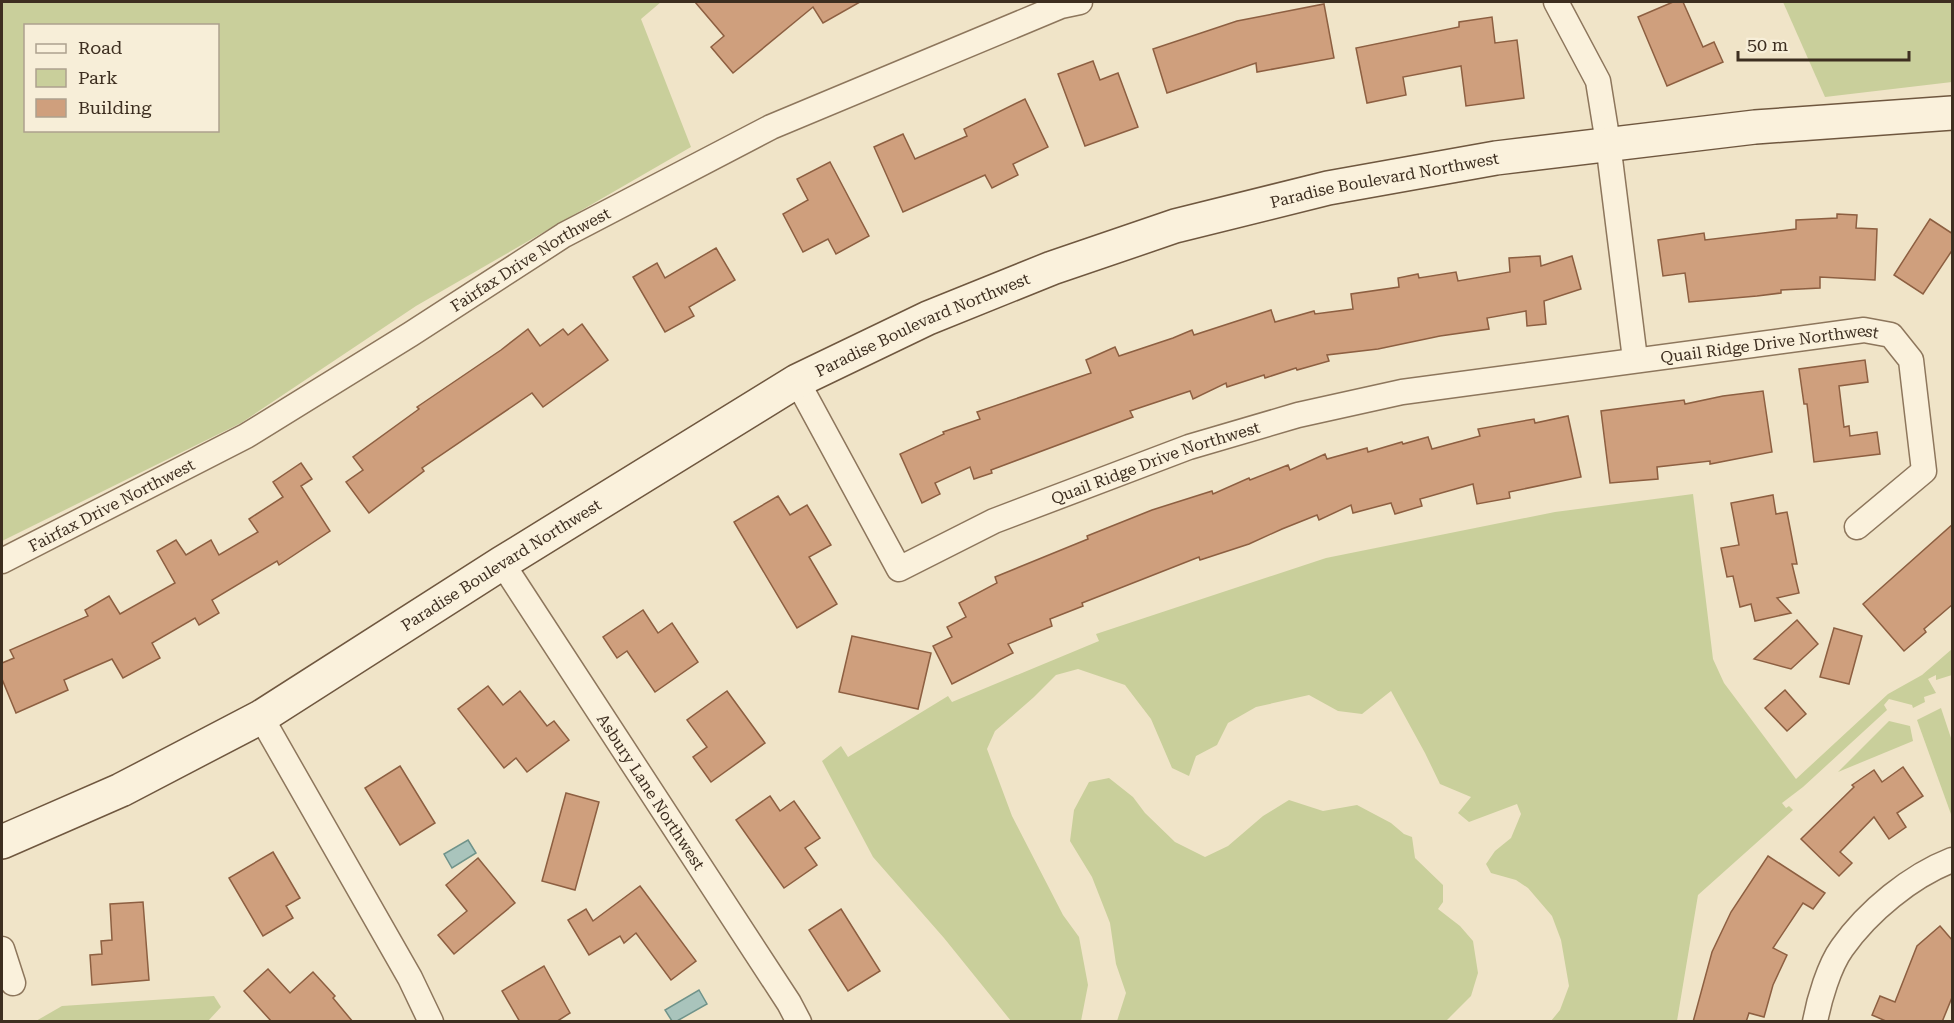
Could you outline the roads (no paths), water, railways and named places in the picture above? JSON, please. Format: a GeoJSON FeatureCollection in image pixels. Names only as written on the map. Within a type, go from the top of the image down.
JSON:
{"type":"FeatureCollection","features":[{"type":"Feature","properties":{"kind":"street"},"geometry":{"type":"LineString","coordinates":[[1556,2],[1598,81],[1635,359]]}},
{"type":"Feature","properties":{"kind":"street","name":"Fairfax Drive Northwest"},"geometry":{"type":"LineString","coordinates":[[2,561],[246,436],[564,236],[750,138],[771,127],[1067,3]]}},
{"type":"Feature","properties":{"kind":"street","name":"Paradise Boulevard Northwest"},"geometry":{"type":"LineString","coordinates":[[2,842],[121,790],[261,717],[502,562],[797,381],[928,318],[1052,268],[1175,226],[1328,188],[1496,158],[1755,127],[1953,113]]}},
{"type":"Feature","properties":{"kind":"street","name":"Quail Ridge Drive Northwest"},"geometry":{"type":"LineString","coordinates":[[797,381],[899,568],[994,521],[1189,447],[1298,415],[1402,392],[1864,330],[1891,335],[1911,360],[1924,471],[1857,526]]}},
{"type":"Feature","properties":{"kind":"street","name":"Asbury Lane Northwest"},"geometry":{"type":"LineString","coordinates":[[502,562],[789,1003],[799,1022]]}},
{"type":"Feature","properties":{"kind":"street"},"geometry":{"type":"LineString","coordinates":[[261,717],[410,978],[431,1022]]}},
{"type":"Feature","properties":{"kind":"street"},"geometry":{"type":"LineString","coordinates":[[1815,1022],[1820,998],[1841,949],[1880,906],[1930,869],[1953,860]]}},
{"type":"Feature","properties":{"kind":"street"},"geometry":{"type":"LineString","coordinates":[[2,949],[13,983]]}},
{"type":"Feature","properties":{"kind":"water"},"geometry":{"type":"Polygon","coordinates":[[[468,840],[476,853],[452,868],[444,854],[468,840]]]}},
{"type":"Feature","properties":{"kind":"water"},"geometry":{"type":"Polygon","coordinates":[[[699,990],[707,1004],[677,1021],[672,1021],[665,1010],[699,990]]]}}]}
